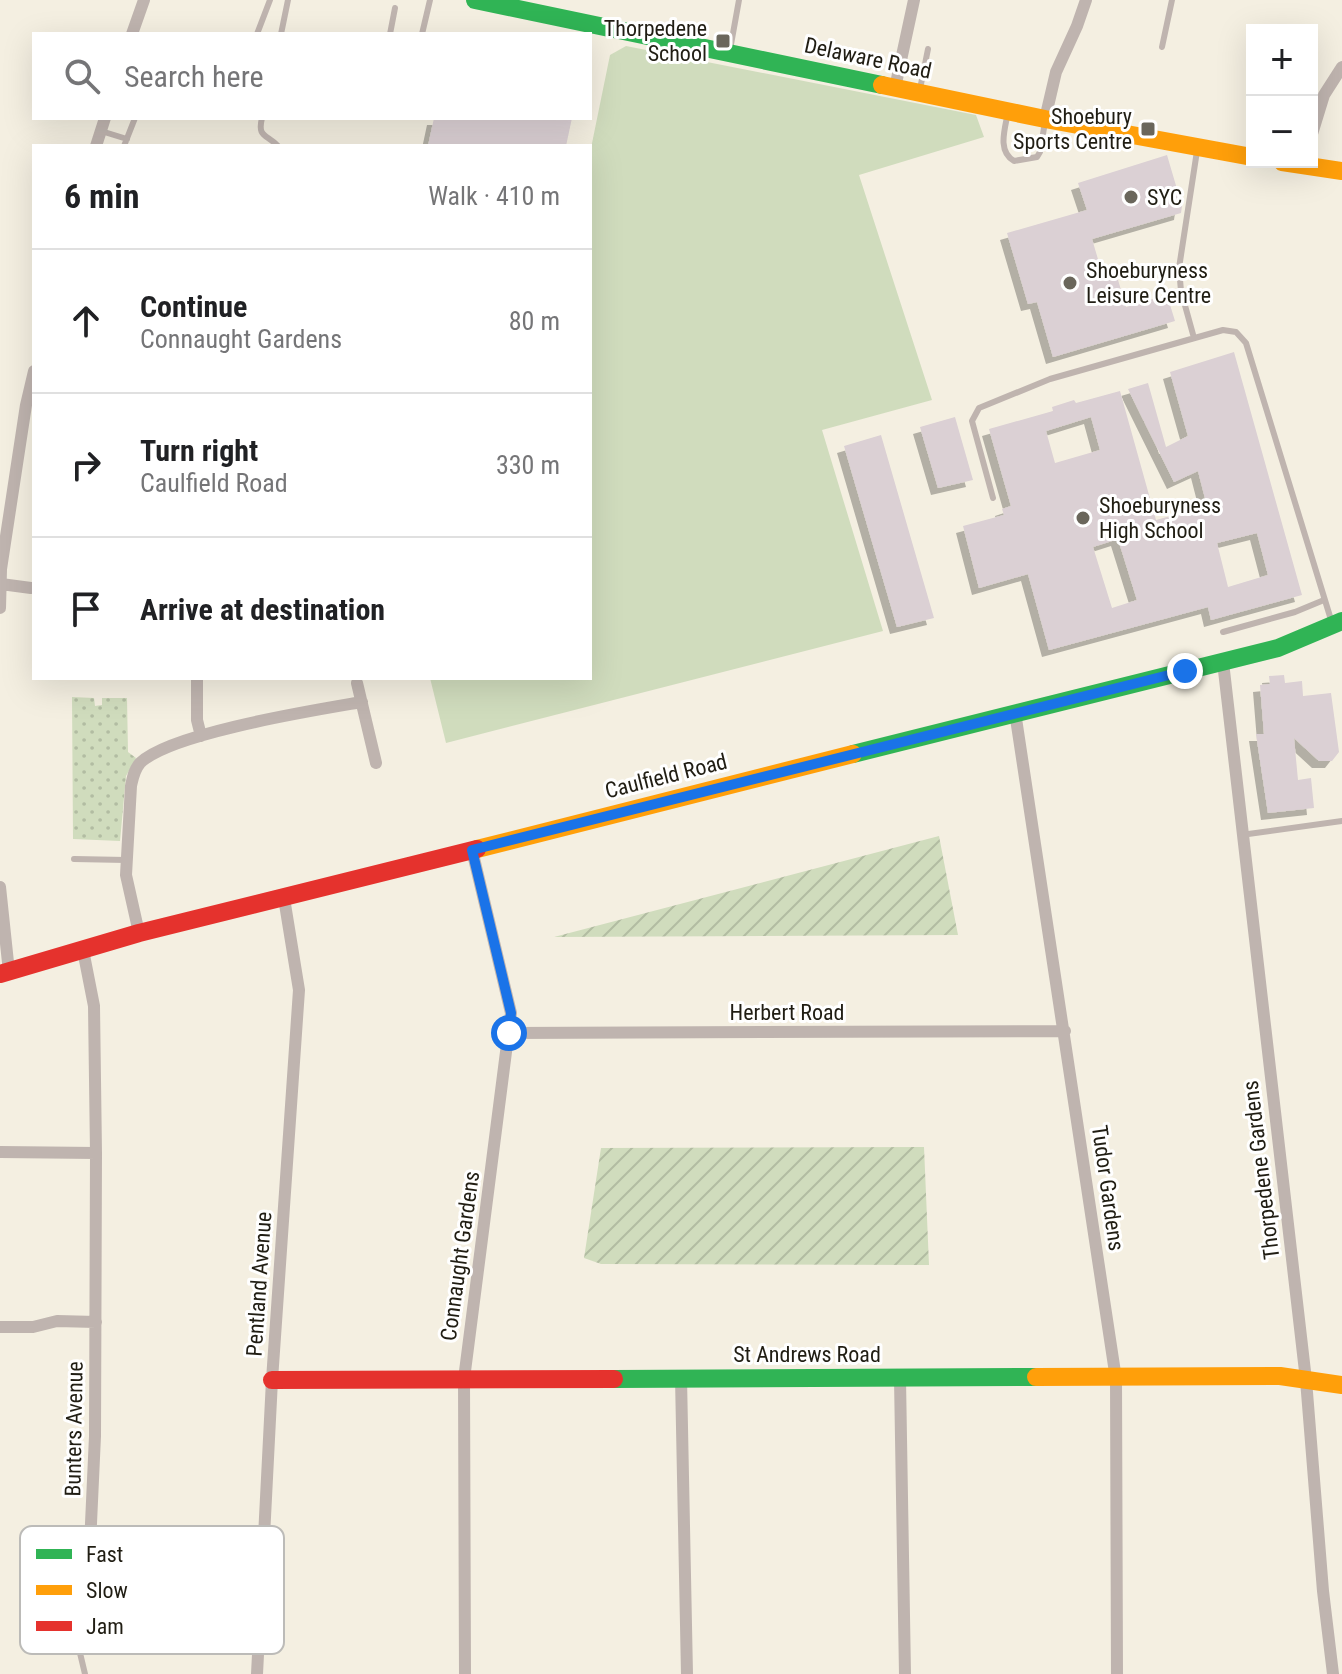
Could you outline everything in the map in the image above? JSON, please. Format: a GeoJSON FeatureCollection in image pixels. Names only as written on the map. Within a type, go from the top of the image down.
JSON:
{"type":"FeatureCollection","features":[{"type":"Feature","properties":{"kind":"street"},"geometry":{"type":"LineString","coordinates":[[133,32],[144,0]]}},
{"type":"Feature","properties":{"kind":"street","name":"Delaware Road"},"geometry":{"type":"LineString","coordinates":[[475,0],[528,5],[729,53],[895,88],[1246,156]]}},
{"type":"Feature","properties":{"kind":"street"},"geometry":{"type":"LineString","coordinates":[[895,88],[914,0]]}},
{"type":"Feature","properties":{"kind":"street"},"geometry":{"type":"LineString","coordinates":[[1045,119],[1056,72],[1086,0]]}},
{"type":"Feature","properties":{"kind":"street"},"geometry":{"type":"LineString","coordinates":[[1318,114],[1324,95],[1342,67]]}},
{"type":"Feature","properties":{"kind":"street"},"geometry":{"type":"LineString","coordinates":[[97,144],[103,124]]}},
{"type":"Feature","properties":{"kind":"street"},"geometry":{"type":"LineString","coordinates":[[1318,166],[1342,171]]}},
{"type":"Feature","properties":{"kind":"street"},"geometry":{"type":"LineString","coordinates":[[0,608],[1,584],[28,438],[32,393]]}},
{"type":"Feature","properties":{"kind":"street"},"geometry":{"type":"LineString","coordinates":[[1,584],[31,588]]}},
{"type":"Feature","properties":{"kind":"street","name":"Caulfield Road"},"geometry":{"type":"LineString","coordinates":[[4,973],[139,933],[1278,648],[1338,623]]}},
{"type":"Feature","properties":{"kind":"street","name":"Thorpedene Gardens"},"geometry":{"type":"LineString","coordinates":[[1223,662],[1306,1380],[1333,1674]]}},
{"type":"Feature","properties":{"kind":"street"},"geometry":{"type":"LineString","coordinates":[[197,680],[197,720],[201,736]]}},
{"type":"Feature","properties":{"kind":"street"},"geometry":{"type":"LineString","coordinates":[[357,683],[376,763]]}},
{"type":"Feature","properties":{"kind":"street"},"geometry":{"type":"LineString","coordinates":[[139,933],[126,875],[126,860],[134,772],[141,762],[201,736],[362,702]]}},
{"type":"Feature","properties":{"kind":"street","name":"Tudor Gardens"},"geometry":{"type":"LineString","coordinates":[[1015,712],[1116,1379],[1117,1674]]}},
{"type":"Feature","properties":{"kind":"street","name":"Connaught Gardens"},"geometry":{"type":"LineString","coordinates":[[465,1674],[464,1379],[511,1013],[472,850]]}},
{"type":"Feature","properties":{"kind":"street"},"geometry":{"type":"LineString","coordinates":[[0,887],[4,973]]}},
{"type":"Feature","properties":{"kind":"street","name":"Pentland Avenue"},"geometry":{"type":"LineString","coordinates":[[265,1526],[299,990],[284,898]]}},
{"type":"Feature","properties":{"kind":"street","name":"Bunters Avenue"},"geometry":{"type":"LineString","coordinates":[[83,950],[94,1006],[96,1153],[96,1322],[91,1526]]}},
{"type":"Feature","properties":{"kind":"street","name":"Herbert Road"},"geometry":{"type":"LineString","coordinates":[[509,1033],[1065,1031]]}},
{"type":"Feature","properties":{"kind":"street"},"geometry":{"type":"LineString","coordinates":[[0,1152],[96,1153]]}},
{"type":"Feature","properties":{"kind":"street"},"geometry":{"type":"LineString","coordinates":[[0,1327],[33,1327],[57,1321],[96,1322]]}},
{"type":"Feature","properties":{"kind":"street","name":"St Andrews Road"},"geometry":{"type":"LineString","coordinates":[[272,1380],[1280,1376],[1342,1385]]}},
{"type":"Feature","properties":{"kind":"street"},"geometry":{"type":"LineString","coordinates":[[681,1378],[687,1674]]}},
{"type":"Feature","properties":{"kind":"street"},"geometry":{"type":"LineString","coordinates":[[900,1379],[905,1674]]}},
{"type":"Feature","properties":{"kind":"street","name":"Pentland Avenue"},"geometry":{"type":"LineString","coordinates":[[257,1674],[258,1654]]}},
{"type":"Feature","properties":{"kind":"lane"},"geometry":{"type":"LineString","coordinates":[[258,32],[270,0]]}},
{"type":"Feature","properties":{"kind":"lane"},"geometry":{"type":"LineString","coordinates":[[281,32],[288,0]]}},
{"type":"Feature","properties":{"kind":"lane"},"geometry":{"type":"LineString","coordinates":[[422,32],[430,0]]}},
{"type":"Feature","properties":{"kind":"lane"},"geometry":{"type":"LineString","coordinates":[[729,53],[739,0]]}},
{"type":"Feature","properties":{"kind":"lane"},"geometry":{"type":"LineString","coordinates":[[1162,47],[1172,0]]}},
{"type":"Feature","properties":{"kind":"lane"},"geometry":{"type":"LineString","coordinates":[[390,32],[395,8]]}},
{"type":"Feature","properties":{"kind":"lane"},"geometry":{"type":"LineString","coordinates":[[919,93],[928,49]]}},
{"type":"Feature","properties":{"kind":"lane"},"geometry":{"type":"LineString","coordinates":[[1008,111],[1003,147],[1007,157],[1014,161],[1037,157],[1045,119]]}},
{"type":"Feature","properties":{"kind":"lane"},"geometry":{"type":"LineString","coordinates":[[103,124],[125,142],[134,120]]}},
{"type":"Feature","properties":{"kind":"lane"},"geometry":{"type":"LineString","coordinates":[[262,120],[263,135],[275,144]]}},
{"type":"Feature","properties":{"kind":"lane"},"geometry":{"type":"LineString","coordinates":[[1194,338],[1181,291],[1179,268],[1197,147]]}},
{"type":"Feature","properties":{"kind":"lane"},"geometry":{"type":"LineString","coordinates":[[993,498],[972,421],[979,408],[1050,379],[1230,330],[1246,343],[1324,600],[1338,623]]}},
{"type":"Feature","properties":{"kind":"lane"},"geometry":{"type":"LineString","coordinates":[[1223,632],[1295,612],[1324,600]]}},
{"type":"Feature","properties":{"kind":"lane"},"geometry":{"type":"LineString","coordinates":[[1241,835],[1342,821]]}},
{"type":"Feature","properties":{"kind":"lane"},"geometry":{"type":"LineString","coordinates":[[74,859],[126,860]]}},
{"type":"Feature","properties":{"kind":"lane"},"geometry":{"type":"LineString","coordinates":[[80,1654],[85,1674]]}},
{"type":"Feature","properties":{"kind":"green space"},"geometry":{"type":"Polygon","coordinates":[[[626,46],[976,115],[984,137],[859,175],[932,400],[822,430],[883,631],[446,743],[430,680],[592,680],[592,144],[610,55],[626,46]]]}},
{"type":"Feature","properties":{"kind":"green space"},"geometry":{"type":"Polygon","coordinates":[[[72,697],[94,698],[95,706],[102,705],[102,698],[127,698],[128,752],[136,758],[126,776],[120,841],[73,839],[72,697]]]}},
{"type":"Feature","properties":{"kind":"green space"},"geometry":{"type":"Polygon","coordinates":[[[939,836],[958,935],[554,937],[939,836]]]}},
{"type":"Feature","properties":{"kind":"green space"},"geometry":{"type":"Polygon","coordinates":[[[924,1147],[929,1265],[601,1264],[584,1258],[601,1148],[924,1147]]]}},
{"type":"Feature","properties":{"kind":"building"},"geometry":{"type":"Polygon","coordinates":[[[434,120],[572,120],[566,144],[428,144],[434,120]]]}},
{"type":"Feature","properties":{"kind":"building","name":"Shoeburyness Leisure Centre"},"geometry":{"type":"Polygon","coordinates":[[[1167,155],[1182,206],[1181,213],[1092,239],[1103,276],[1116,273],[1126,307],[1167,295],[1175,321],[1053,357],[1037,302],[1028,304],[1007,233],[1087,210],[1078,183],[1167,155]]]}},
{"type":"Feature","properties":{"kind":"building"},"geometry":{"type":"Polygon","coordinates":[[[1234,352],[1302,595],[1211,620],[1208,607],[1049,650],[1028,574],[979,588],[963,526],[1004,515],[1002,509],[1011,506],[989,429],[1053,411],[1052,407],[1074,400],[1076,403],[1120,391],[1156,520],[1207,506],[1198,471],[1174,482],[1128,389],[1148,383],[1166,447],[1188,436],[1170,372],[1234,352]],[[1091,417],[1046,431],[1055,463],[1100,450],[1091,417]],[[1257,533],[1217,543],[1228,587],[1268,575],[1257,533]],[[1118,539],[1093,547],[1112,608],[1137,600],[1118,539]]]}},
{"type":"Feature","properties":{"kind":"building"},"geometry":{"type":"Polygon","coordinates":[[[955,417],[973,480],[938,488],[920,427],[955,417]]]}},
{"type":"Feature","properties":{"kind":"building"},"geometry":{"type":"Polygon","coordinates":[[[881,435],[934,618],[897,627],[844,446],[881,435]]]}},
{"type":"Feature","properties":{"kind":"building"},"geometry":{"type":"Polygon","coordinates":[[[1284,675],[1285,683],[1302,681],[1303,696],[1331,693],[1339,752],[1332,761],[1319,761],[1294,738],[1298,780],[1311,778],[1314,808],[1268,813],[1256,734],[1264,734],[1260,685],[1270,684],[1269,676],[1284,675]]]}},
{"type":"Feature","properties":{"kind":"traffic: fast"},"geometry":{"type":"LineString","coordinates":[[475,0],[882,85]]}},
{"type":"Feature","properties":{"kind":"traffic: fast"},"geometry":{"type":"LineString","coordinates":[[853,754],[1278,648],[1342,621]]}},
{"type":"Feature","properties":{"kind":"traffic: fast"},"geometry":{"type":"LineString","coordinates":[[614,1379],[1036,1377]]}},
{"type":"Feature","properties":{"kind":"traffic: slow"},"geometry":{"type":"LineString","coordinates":[[882,85],[1246,156]]}},
{"type":"Feature","properties":{"kind":"traffic: slow"},"geometry":{"type":"LineString","coordinates":[[1318,167],[1342,171]]}},
{"type":"Feature","properties":{"kind":"traffic: slow"},"geometry":{"type":"LineString","coordinates":[[477,849],[853,754]]}},
{"type":"Feature","properties":{"kind":"traffic: slow"},"geometry":{"type":"LineString","coordinates":[[1036,1377],[1280,1376],[1342,1385]]}},
{"type":"Feature","properties":{"kind":"traffic: jam"},"geometry":{"type":"LineString","coordinates":[[0,974],[139,933],[477,849]]}},
{"type":"Feature","properties":{"kind":"traffic: jam"},"geometry":{"type":"LineString","coordinates":[[272,1380],[614,1379]]}},
{"type":"Feature","properties":{"kind":"place","name":"Thorpedene School"},"geometry":{"type":"Point","coordinates":[723,41]}},
{"type":"Feature","properties":{"kind":"place","name":"Shoebury Sports Centre"},"geometry":{"type":"Point","coordinates":[1148,129]}},
{"type":"Feature","properties":{"kind":"place","name":"SYC"},"geometry":{"type":"Point","coordinates":[1131,197]}},
{"type":"Feature","properties":{"kind":"place","name":"Shoeburyness Leisure Centre"},"geometry":{"type":"Point","coordinates":[1070,283]}},
{"type":"Feature","properties":{"kind":"place","name":"Shoeburyness High School"},"geometry":{"type":"Point","coordinates":[1083,518]}},
{"type":"Feature","properties":{"kind":"route"},"geometry":{"type":"LineString","coordinates":[[509,1033],[511,1013],[472,850],[1185,671]]}}]}
